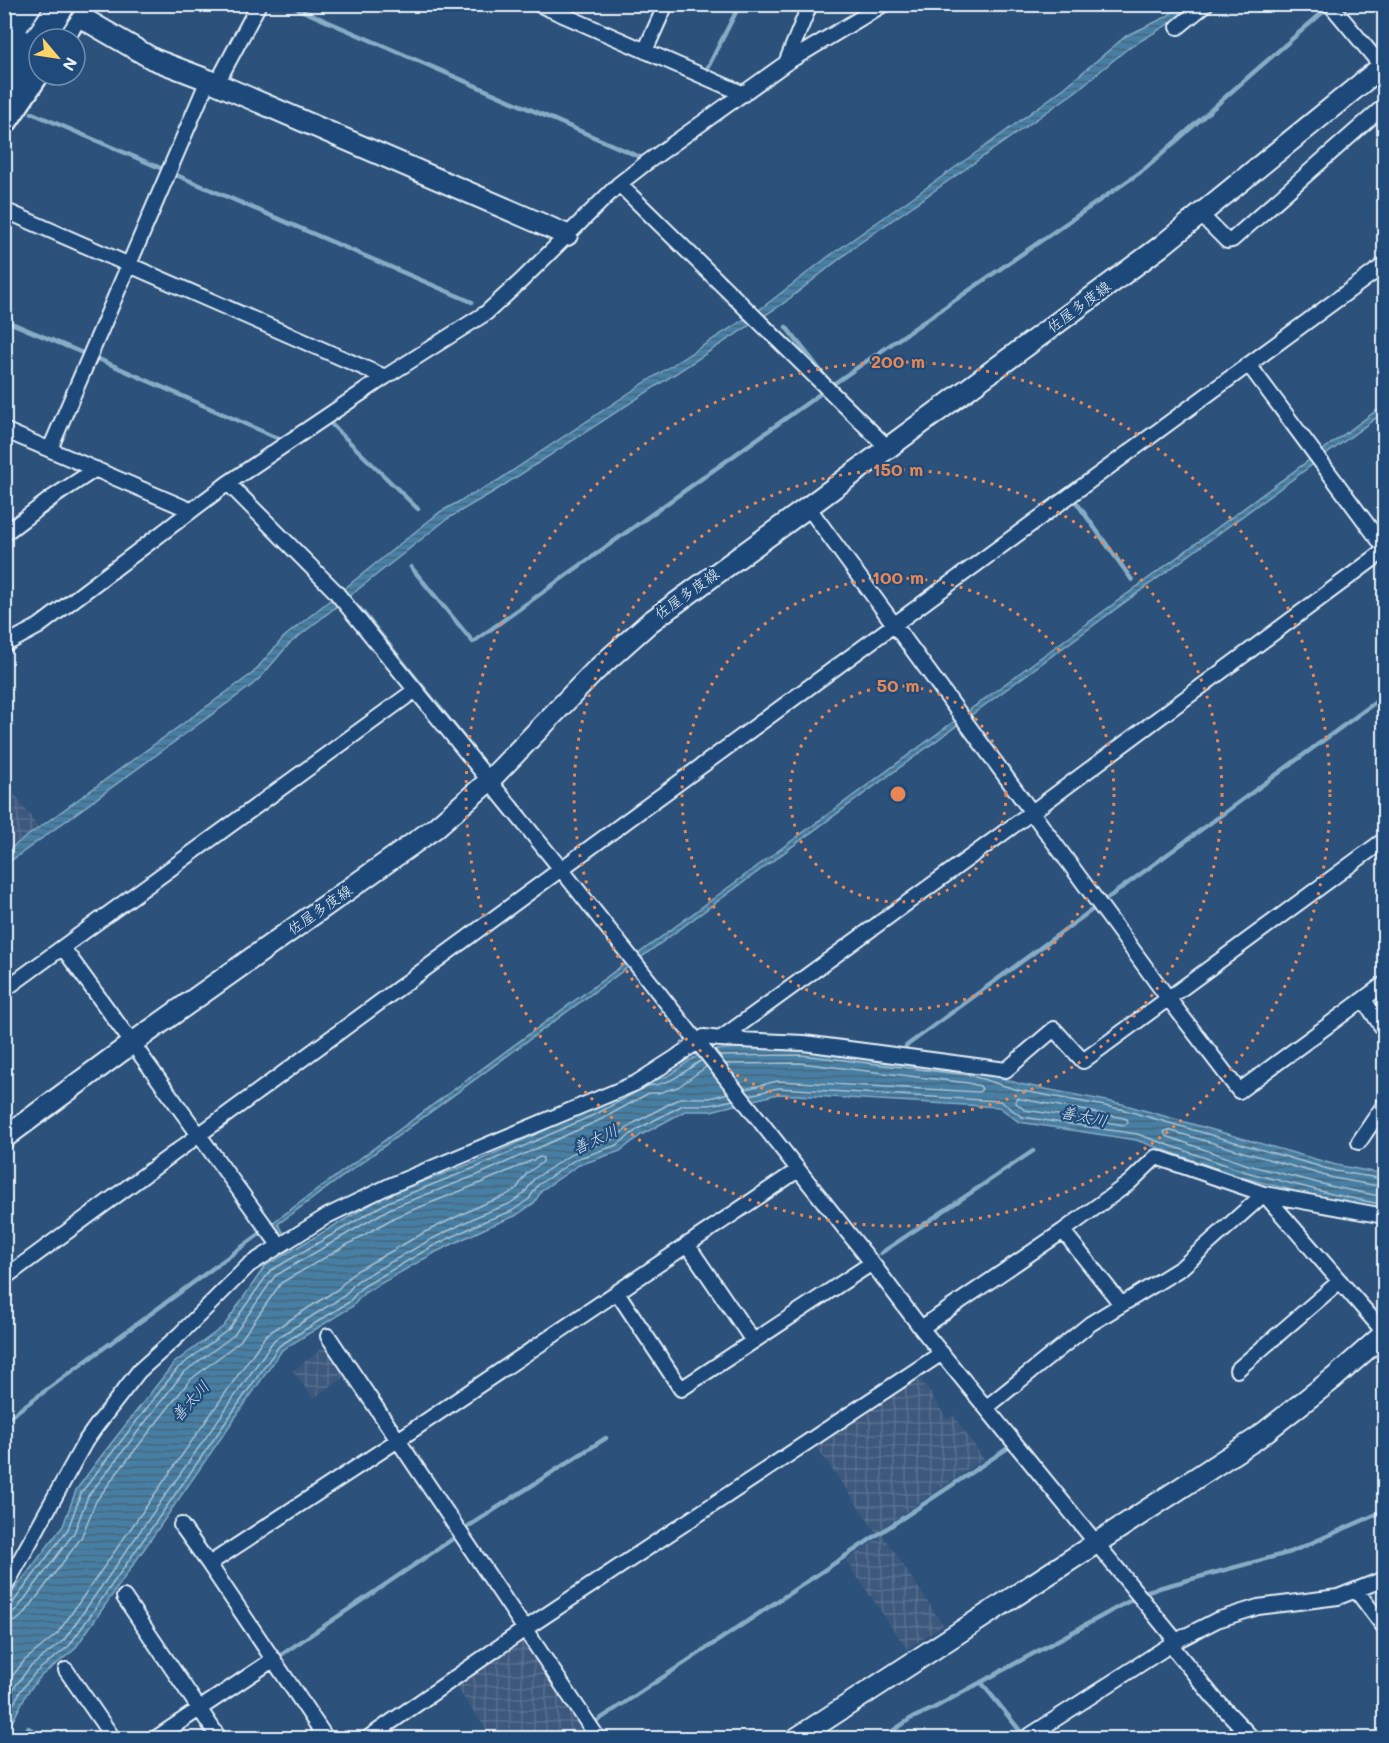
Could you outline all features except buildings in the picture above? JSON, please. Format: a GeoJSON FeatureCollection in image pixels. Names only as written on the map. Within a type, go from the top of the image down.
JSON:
{"type":"FeatureCollection","features":[{"type":"Feature","properties":{"kind":"highway"},"geometry":{"type":"LineString","coordinates":[[4,54],[38,4]]}},
{"type":"Feature","properties":{"kind":"highway"},"geometry":{"type":"LineString","coordinates":[[51,27],[71,7]]}},
{"type":"Feature","properties":{"kind":"highway"},"geometry":{"type":"LineString","coordinates":[[4,92],[27,57]]}},
{"type":"Feature","properties":{"kind":"main road"},"geometry":{"type":"LineString","coordinates":[[65,27],[71,7],[153,59],[213,81],[567,235]]}},
{"type":"Feature","properties":{"kind":"main road","name":"佐屋多度線"},"geometry":{"type":"LineString","coordinates":[[4,1138],[131,1044],[435,828],[489,781],[595,671],[650,622],[1160,247],[1384,67]]}},
{"type":"Feature","properties":{"kind":"main road"},"geometry":{"type":"LineString","coordinates":[[4,124],[29,87]]}},
{"type":"Feature","properties":{"kind":"main road"},"geometry":{"type":"LineString","coordinates":[[797,1738],[1256,1439],[1334,1378],[1384,1333]]}},
{"type":"Feature","properties":{"kind":"street"},"geometry":{"type":"LineString","coordinates":[[4,29],[21,4]]}},
{"type":"Feature","properties":{"kind":"street"},"geometry":{"type":"LineString","coordinates":[[50,449],[128,265],[213,81],[259,4]]}},
{"type":"Feature","properties":{"kind":"street"},"geometry":{"type":"LineString","coordinates":[[538,4],[744,94]]}},
{"type":"Feature","properties":{"kind":"street"},"geometry":{"type":"LineString","coordinates":[[645,51],[666,4]]}},
{"type":"Feature","properties":{"kind":"street"},"geometry":{"type":"LineString","coordinates":[[786,63],[810,4]]}},
{"type":"Feature","properties":{"kind":"street"},"geometry":{"type":"LineString","coordinates":[[4,645],[39,626],[228,483],[385,377],[486,313],[619,184],[786,63],[884,4]]}},
{"type":"Feature","properties":{"kind":"street"},"geometry":{"type":"LineString","coordinates":[[1178,27],[1206,4]]}},
{"type":"Feature","properties":{"kind":"street"},"geometry":{"type":"LineString","coordinates":[[1330,4],[1384,67]]}},
{"type":"Feature","properties":{"kind":"street"},"geometry":{"type":"LineString","coordinates":[[1200,214],[1222,237],[1227,241],[1232,240],[1384,106]]}},
{"type":"Feature","properties":{"kind":"street"},"geometry":{"type":"LineString","coordinates":[[619,184],[888,448]]}},
{"type":"Feature","properties":{"kind":"street"},"geometry":{"type":"LineString","coordinates":[[4,210],[385,377]]}},
{"type":"Feature","properties":{"kind":"street"},"geometry":{"type":"LineString","coordinates":[[4,1278],[1384,265]]}},
{"type":"Feature","properties":{"kind":"street"},"geometry":{"type":"LineString","coordinates":[[720,1039],[1032,812],[1384,549],[1249,364]]}},
{"type":"Feature","properties":{"kind":"street"},"geometry":{"type":"LineString","coordinates":[[4,430],[190,510]]}},
{"type":"Feature","properties":{"kind":"street"},"geometry":{"type":"LineString","coordinates":[[4,534],[53,497],[96,469]]}},
{"type":"Feature","properties":{"kind":"street"},"geometry":{"type":"LineString","coordinates":[[228,483],[335,591],[561,869],[921,1328],[1096,1542],[1214,1698],[1252,1738]]}},
{"type":"Feature","properties":{"kind":"street"},"geometry":{"type":"LineString","coordinates":[[808,507],[1168,998],[1239,1091],[1384,984]]}},
{"type":"Feature","properties":{"kind":"street"},"geometry":{"type":"LineString","coordinates":[[4,990],[414,691]]}},
{"type":"Feature","properties":{"kind":"street"},"geometry":{"type":"LineString","coordinates":[[4,1589],[85,1442],[140,1371],[249,1265],[327,1216],[389,1186],[636,1083],[699,1046],[704,1037],[804,1043],[1006,1070],[1054,1029],[1083,1061],[1384,840]]}},
{"type":"Feature","properties":{"kind":"street"},"geometry":{"type":"LineString","coordinates":[[63,948],[279,1245]]}},
{"type":"Feature","properties":{"kind":"street"},"geometry":{"type":"LineString","coordinates":[[1364,1000],[1384,1030]]}},
{"type":"Feature","properties":{"kind":"street"},"geometry":{"type":"LineString","coordinates":[[1359,1142],[1384,1105]]}},
{"type":"Feature","properties":{"kind":"street"},"geometry":{"type":"LineString","coordinates":[[921,1328],[1129,1183],[1156,1157],[1264,1194],[1384,1216]]}},
{"type":"Feature","properties":{"kind":"street"},"geometry":{"type":"LineString","coordinates":[[209,1564],[398,1440],[798,1170]]}},
{"type":"Feature","properties":{"kind":"street"},"geometry":{"type":"LineString","coordinates":[[1264,1194],[1384,1333]]}},
{"type":"Feature","properties":{"kind":"street"},"geometry":{"type":"LineString","coordinates":[[987,1407],[1090,1324],[1181,1268],[1264,1194]]}},
{"type":"Feature","properties":{"kind":"street"},"geometry":{"type":"LineString","coordinates":[[1063,1231],[1121,1304]]}},
{"type":"Feature","properties":{"kind":"street"},"geometry":{"type":"LineString","coordinates":[[687,1245],[753,1341]]}},
{"type":"Feature","properties":{"kind":"street"},"geometry":{"type":"LineString","coordinates":[[617,1292],[681,1389],[872,1263]]}},
{"type":"Feature","properties":{"kind":"street"},"geometry":{"type":"LineString","coordinates":[[1237,1370],[1340,1281]]}},
{"type":"Feature","properties":{"kind":"street"},"geometry":{"type":"LineString","coordinates":[[328,1336],[598,1738]]}},
{"type":"Feature","properties":{"kind":"street"},"geometry":{"type":"LineString","coordinates":[[368,1738],[525,1629],[942,1353]]}},
{"type":"Feature","properties":{"kind":"street"},"geometry":{"type":"LineString","coordinates":[[181,1525],[326,1738]]}},
{"type":"Feature","properties":{"kind":"street"},"geometry":{"type":"LineString","coordinates":[[1026,1738],[1173,1643],[1217,1620],[1258,1607],[1338,1597],[1384,1579]]}},
{"type":"Feature","properties":{"kind":"street"},"geometry":{"type":"LineString","coordinates":[[1356,1590],[1384,1627]]}},
{"type":"Feature","properties":{"kind":"street"},"geometry":{"type":"LineString","coordinates":[[124,1597],[219,1738]]}},
{"type":"Feature","properties":{"kind":"street"},"geometry":{"type":"LineString","coordinates":[[156,1738],[274,1659]]}},
{"type":"Feature","properties":{"kind":"street"},"geometry":{"type":"LineString","coordinates":[[66,1670],[113,1738]]}},
{"type":"Feature","properties":{"kind":"shaded area"},"geometry":{"type":"Polygon","coordinates":[[[5,780],[39,829],[4,853],[5,780]]]}},
{"type":"Feature","properties":{"kind":"shaded area"},"geometry":{"type":"Polygon","coordinates":[[[328,1344],[349,1374],[313,1398],[293,1371],[328,1344]]]}},
{"type":"Feature","properties":{"kind":"shaded area"},"geometry":{"type":"Polygon","coordinates":[[[920,1378],[947,1419],[953,1415],[984,1459],[876,1532],[815,1445],[920,1378]]]}},
{"type":"Feature","properties":{"kind":"shaded area"},"geometry":{"type":"Polygon","coordinates":[[[883,1535],[943,1625],[907,1649],[846,1561],[883,1535]]]}},
{"type":"Feature","properties":{"kind":"shaded area"},"geometry":{"type":"Polygon","coordinates":[[[525,1639],[585,1726],[566,1738],[492,1738],[455,1685],[525,1639]]]}},
{"type":"Feature","properties":{"kind":"water"},"geometry":{"type":"Polygon","coordinates":[[[1181,5],[1196,5],[1127,49],[1075,92],[857,245],[784,303],[498,489],[447,519],[289,644],[251,686],[5,865],[4,853],[253,673],[284,637],[440,512],[497,481],[759,310],[829,256],[1064,88],[1126,36],[1166,17],[1181,5]]]}},
{"type":"Feature","properties":{"kind":"water"},"geometry":{"type":"Polygon","coordinates":[[[1384,405],[1384,412],[278,1224],[285,1235],[279,1238],[271,1224],[1384,405]]]}},
{"type":"Feature","properties":{"kind":"water","name":"善太川"},"geometry":{"type":"Polygon","coordinates":[[[777,1048],[971,1069],[1020,1084],[1122,1104],[1336,1165],[1384,1174],[1384,1211],[1244,1178],[1136,1140],[1019,1122],[999,1107],[778,1094],[711,1111],[685,1111],[641,1135],[620,1151],[579,1165],[542,1190],[534,1203],[515,1216],[436,1252],[364,1293],[353,1306],[282,1350],[74,1650],[41,1676],[27,1693],[5,1736],[4,1605],[63,1526],[76,1490],[99,1459],[174,1363],[224,1326],[265,1266],[385,1196],[475,1162],[596,1107],[647,1079],[654,1080],[668,1076],[697,1056],[714,1050],[777,1048]]]}},
{"type":"Feature","properties":{"kind":"waterway"},"geometry":{"type":"LineString","coordinates":[[287,4],[640,157]]}},
{"type":"Feature","properties":{"kind":"waterway"},"geometry":{"type":"LineString","coordinates":[[706,71],[740,4]]}},
{"type":"Feature","properties":{"kind":"waterway"},"geometry":{"type":"LineString","coordinates":[[791,4],[803,9]]}},
{"type":"Feature","properties":{"kind":"waterway"},"geometry":{"type":"LineString","coordinates":[[832,385],[1145,169],[1323,12]]}},
{"type":"Feature","properties":{"kind":"waterway"},"geometry":{"type":"LineString","coordinates":[[32,113],[165,170]]}},
{"type":"Feature","properties":{"kind":"waterway"},"geometry":{"type":"LineString","coordinates":[[174,174],[472,302]]}},
{"type":"Feature","properties":{"kind":"waterway"},"geometry":{"type":"LineString","coordinates":[[4,320],[85,354]]}},
{"type":"Feature","properties":{"kind":"waterway"},"geometry":{"type":"LineString","coordinates":[[786,327],[831,384]]}},
{"type":"Feature","properties":{"kind":"waterway"},"geometry":{"type":"LineString","coordinates":[[94,357],[277,438]]}},
{"type":"Feature","properties":{"kind":"waterway"},"geometry":{"type":"LineString","coordinates":[[411,567],[473,642],[824,391]]}},
{"type":"Feature","properties":{"kind":"waterway"},"geometry":{"type":"LineString","coordinates":[[328,421],[418,509]]}},
{"type":"Feature","properties":{"kind":"waterway"},"geometry":{"type":"LineString","coordinates":[[40,516],[74,491]]}},
{"type":"Feature","properties":{"kind":"waterway"},"geometry":{"type":"LineString","coordinates":[[1074,499],[1132,580]]}},
{"type":"Feature","properties":{"kind":"waterway"},"geometry":{"type":"LineString","coordinates":[[360,609],[472,748]]}},
{"type":"Feature","properties":{"kind":"waterway"},"geometry":{"type":"LineString","coordinates":[[1105,900],[1384,696]]}},
{"type":"Feature","properties":{"kind":"waterway"},"geometry":{"type":"LineString","coordinates":[[514,801],[524,812]]}},
{"type":"Feature","properties":{"kind":"waterway"},"geometry":{"type":"LineString","coordinates":[[906,1046],[1096,907]]}},
{"type":"Feature","properties":{"kind":"waterway"},"geometry":{"type":"LineString","coordinates":[[881,1253],[1033,1151]]}},
{"type":"Feature","properties":{"kind":"waterway"},"geometry":{"type":"LineString","coordinates":[[4,1421],[261,1233]]}},
{"type":"Feature","properties":{"kind":"waterway"},"geometry":{"type":"LineString","coordinates":[[464,1529],[606,1438]]}},
{"type":"Feature","properties":{"kind":"waterway"},"geometry":{"type":"LineString","coordinates":[[594,1723],[1008,1448]]}},
{"type":"Feature","properties":{"kind":"waterway"},"geometry":{"type":"LineString","coordinates":[[1144,1592],[1291,1552],[1384,1511]]}},
{"type":"Feature","properties":{"kind":"waterway"},"geometry":{"type":"LineString","coordinates":[[278,1657],[457,1536]]}},
{"type":"Feature","properties":{"kind":"waterway"},"geometry":{"type":"LineString","coordinates":[[882,1738],[910,1719],[1133,1599]]}},
{"type":"Feature","properties":{"kind":"waterway"},"geometry":{"type":"LineString","coordinates":[[981,1682],[1021,1732]]}},
{"type":"Feature","properties":{"kind":"waterway"},"geometry":{"type":"LineString","coordinates":[[28,1728],[45,1738]]}},
{"type":"Feature","properties":{"kind":"waterway"},"geometry":{"type":"LineString","coordinates":[[574,1738],[586,1730]]}}]}
